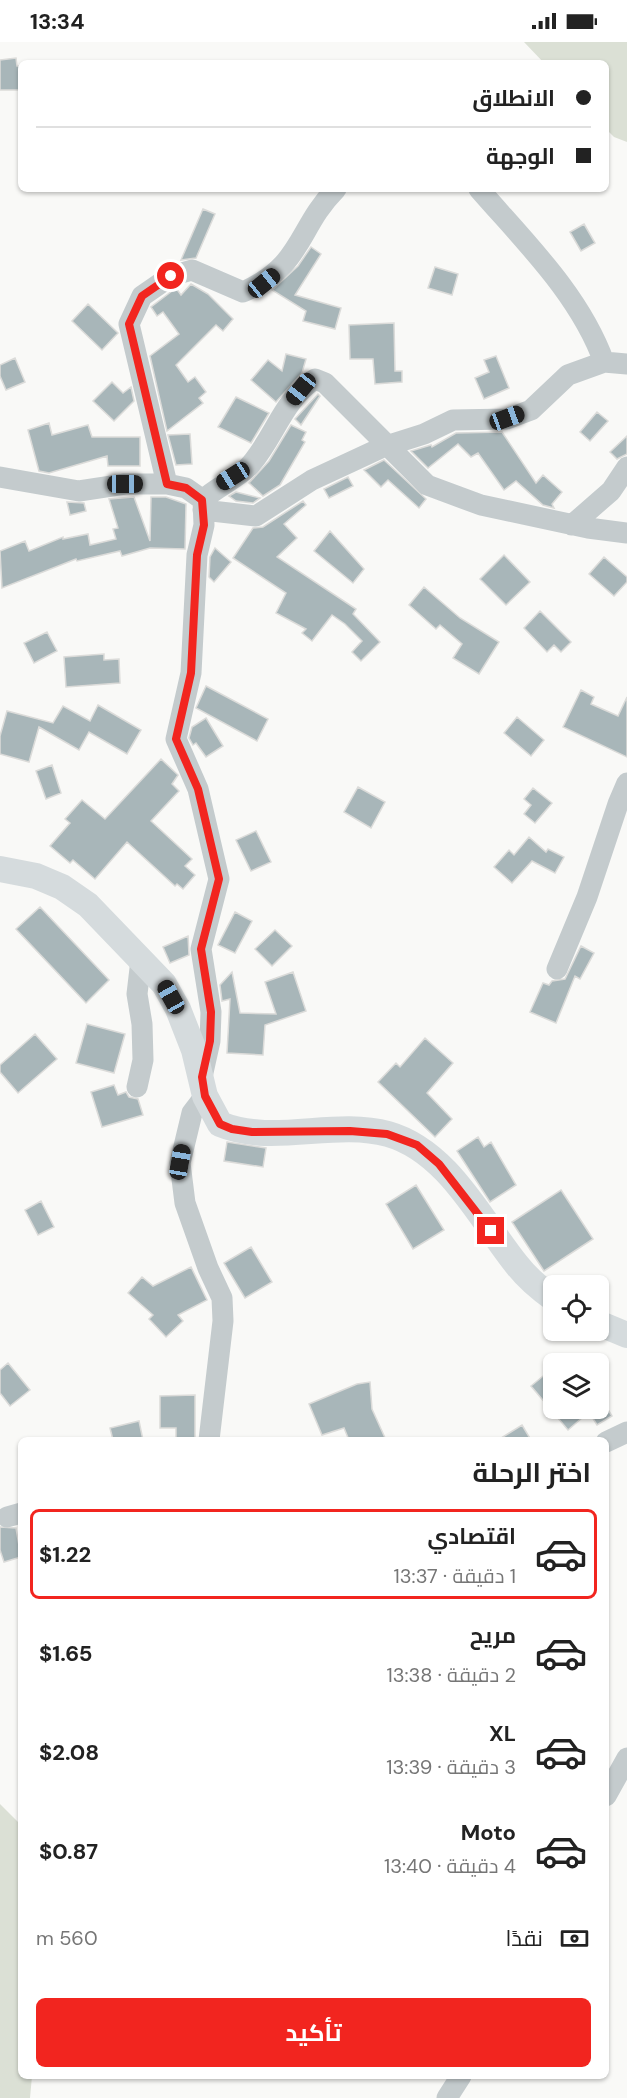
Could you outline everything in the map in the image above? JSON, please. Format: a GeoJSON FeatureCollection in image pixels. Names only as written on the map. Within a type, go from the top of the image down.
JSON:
{"type":"FeatureCollection","features":[{"type":"Feature","properties":{"kind":"main road"},"geometry":{"type":"LineString","coordinates":[[0,869],[36,876],[62,887],[88,905],[164,984],[178,1009],[203,1087],[220,1124],[232,1129],[252,1132],[350,1131],[387,1134],[417,1145],[445,1172],[518,1266],[543,1289]]}},
{"type":"Feature","properties":{"kind":"main road"},"geometry":{"type":"LineString","coordinates":[[609,1328],[627,1335]]}},
{"type":"Feature","properties":{"kind":"street"},"geometry":{"type":"LineString","coordinates":[[167,484],[129,324],[142,296],[171,276],[192,270],[243,292],[264,283],[290,258],[334,192]]}},
{"type":"Feature","properties":{"kind":"street"},"geometry":{"type":"LineString","coordinates":[[482,192],[540,258],[594,333],[604,362]]}},
{"type":"Feature","properties":{"kind":"street"},"geometry":{"type":"LineString","coordinates":[[0,477],[79,491],[125,484],[167,484],[186,488],[203,505],[255,516],[312,480],[388,446],[424,434],[453,420],[507,418],[531,410],[568,375],[604,362],[627,364]]}},
{"type":"Feature","properties":{"kind":"street"},"geometry":{"type":"LineString","coordinates":[[209,1437],[224,1321],[222,1298],[208,1268],[185,1203],[180,1162],[192,1113],[203,1087],[210,1041],[211,1012],[201,949],[219,879],[198,789],[176,739],[191,673],[191,631],[197,555],[204,525],[203,505],[216,487],[250,465],[288,404],[301,389],[315,379],[325,382],[427,484],[481,504],[572,525],[627,533]]}},
{"type":"Feature","properties":{"kind":"street"},"geometry":{"type":"LineString","coordinates":[[572,525],[611,491],[627,467]]}},
{"type":"Feature","properties":{"kind":"street"},"geometry":{"type":"LineString","coordinates":[[557,969],[587,897],[627,783]]}},
{"type":"Feature","properties":{"kind":"street"},"geometry":{"type":"LineString","coordinates":[[137,1087],[143,1060],[142,1024],[137,994],[141,960]]}},
{"type":"Feature","properties":{"kind":"street"},"geometry":{"type":"LineString","coordinates":[[609,1441],[627,1432]]}},
{"type":"Feature","properties":{"kind":"street"},"geometry":{"type":"LineString","coordinates":[[609,1791],[627,1758]]}},
{"type":"Feature","properties":{"kind":"street"},"geometry":{"type":"LineString","coordinates":[[447,2098],[459,2079]]}},
{"type":"Feature","properties":{"kind":"shaded area"},"geometry":{"type":"Polygon","coordinates":[[[524,42],[627,42],[627,142],[614,137],[609,132],[609,60],[541,60],[524,42]]]}},
{"type":"Feature","properties":{"kind":"shaded area"},"geometry":{"type":"Polygon","coordinates":[[[0,1804],[18,1822],[18,2079],[32,2079],[30,2098],[0,2098],[0,1804]]]}},
{"type":"Feature","properties":{"kind":"building"},"geometry":{"type":"Polygon","coordinates":[[[16,58],[18,90],[0,90],[0,60],[16,58]]]}},
{"type":"Feature","properties":{"kind":"building"},"geometry":{"type":"Polygon","coordinates":[[[203,209],[215,214],[196,258],[181,260],[203,209]]]}},
{"type":"Feature","properties":{"kind":"building"},"geometry":{"type":"Polygon","coordinates":[[[584,224],[595,243],[581,251],[570,232],[584,224]]]}},
{"type":"Feature","properties":{"kind":"building"},"geometry":{"type":"Polygon","coordinates":[[[311,247],[321,254],[295,295],[341,308],[335,329],[303,321],[306,311],[272,290],[298,266],[311,247]]]}},
{"type":"Feature","properties":{"kind":"building"},"geometry":{"type":"Polygon","coordinates":[[[435,267],[458,274],[452,295],[428,288],[435,267]]]}},
{"type":"Feature","properties":{"kind":"building"},"geometry":{"type":"Polygon","coordinates":[[[191,284],[208,294],[233,319],[223,331],[216,325],[176,365],[188,382],[195,377],[206,392],[199,398],[203,403],[167,431],[150,356],[179,334],[163,312],[157,316],[151,307],[176,288],[181,295],[191,284]]]}},
{"type":"Feature","properties":{"kind":"building"},"geometry":{"type":"Polygon","coordinates":[[[88,304],[118,333],[102,350],[72,321],[88,304]]]}},
{"type":"Feature","properties":{"kind":"building"},"geometry":{"type":"Polygon","coordinates":[[[394,323],[395,371],[402,371],[402,382],[375,384],[373,359],[350,359],[349,325],[394,323]]]}},
{"type":"Feature","properties":{"kind":"building"},"geometry":{"type":"Polygon","coordinates":[[[286,354],[306,359],[302,373],[276,402],[251,380],[268,360],[282,371],[286,354]]]}},
{"type":"Feature","properties":{"kind":"building"},"geometry":{"type":"Polygon","coordinates":[[[496,356],[509,388],[484,399],[475,378],[489,372],[484,360],[496,356]]]}},
{"type":"Feature","properties":{"kind":"building"},"geometry":{"type":"Polygon","coordinates":[[[15,358],[25,382],[6,390],[0,376],[0,365],[15,358]]]}},
{"type":"Feature","properties":{"kind":"building"},"geometry":{"type":"Polygon","coordinates":[[[112,382],[123,393],[131,387],[134,401],[114,421],[93,401],[112,382]]]}},
{"type":"Feature","properties":{"kind":"building"},"geometry":{"type":"Polygon","coordinates":[[[318,394],[320,396],[301,425],[295,419],[318,394]]]}},
{"type":"Feature","properties":{"kind":"building"},"geometry":{"type":"Polygon","coordinates":[[[236,397],[269,413],[251,443],[218,427],[236,397]]]}},
{"type":"Feature","properties":{"kind":"building"},"geometry":{"type":"Polygon","coordinates":[[[597,412],[608,421],[590,441],[580,432],[597,412]]]}},
{"type":"Feature","properties":{"kind":"building"},"geometry":{"type":"Polygon","coordinates":[[[49,423],[52,435],[88,425],[92,437],[140,437],[140,466],[108,466],[107,456],[49,473],[39,471],[28,430],[49,423]]]}},
{"type":"Feature","properties":{"kind":"building"},"geometry":{"type":"Polygon","coordinates":[[[291,425],[306,432],[302,440],[305,442],[280,485],[263,496],[249,483],[269,461],[291,425]]]}},
{"type":"Feature","properties":{"kind":"building"},"geometry":{"type":"Polygon","coordinates":[[[502,432],[536,483],[543,475],[562,492],[552,504],[554,508],[543,505],[516,481],[504,490],[478,453],[471,457],[458,444],[428,468],[411,451],[431,445],[432,447],[456,433],[502,432]]]}},
{"type":"Feature","properties":{"kind":"building"},"geometry":{"type":"Polygon","coordinates":[[[190,434],[192,464],[176,465],[168,435],[190,434]]]}},
{"type":"Feature","properties":{"kind":"building"},"geometry":{"type":"Polygon","coordinates":[[[627,436],[627,454],[617,459],[610,452],[627,436]]]}},
{"type":"Feature","properties":{"kind":"building"},"geometry":{"type":"Polygon","coordinates":[[[384,460],[426,499],[419,508],[388,480],[381,487],[364,470],[384,460]]]}},
{"type":"Feature","properties":{"kind":"building"},"geometry":{"type":"Polygon","coordinates":[[[348,477],[353,486],[329,498],[324,489],[348,477]]]}},
{"type":"Feature","properties":{"kind":"building"},"geometry":{"type":"Polygon","coordinates":[[[236,492],[260,498],[253,503],[236,501],[229,496],[236,492]]]}},
{"type":"Feature","properties":{"kind":"building"},"geometry":{"type":"Polygon","coordinates":[[[134,497],[150,541],[151,497],[166,497],[186,504],[185,549],[150,548],[122,556],[120,551],[77,561],[76,559],[2,588],[0,551],[25,541],[29,551],[63,537],[63,539],[88,534],[90,545],[116,539],[113,529],[118,528],[109,499],[134,497]]]}},
{"type":"Feature","properties":{"kind":"building"},"geometry":{"type":"Polygon","coordinates":[[[303,501],[306,505],[284,524],[297,538],[277,557],[356,609],[353,614],[380,642],[361,661],[352,652],[362,641],[345,624],[332,615],[312,641],[302,633],[306,629],[276,613],[286,593],[233,558],[253,528],[263,527],[303,501]]]}},
{"type":"Feature","properties":{"kind":"building"},"geometry":{"type":"Polygon","coordinates":[[[67,502],[84,503],[86,511],[70,515],[67,502]]]}},
{"type":"Feature","properties":{"kind":"building"},"geometry":{"type":"Polygon","coordinates":[[[330,531],[364,569],[353,583],[314,551],[330,531]]]}},
{"type":"Feature","properties":{"kind":"building"},"geometry":{"type":"Polygon","coordinates":[[[215,548],[231,562],[214,582],[209,577],[210,557],[215,548]]]}},
{"type":"Feature","properties":{"kind":"building"},"geometry":{"type":"Polygon","coordinates":[[[504,555],[530,582],[506,605],[480,579],[504,555]]]}},
{"type":"Feature","properties":{"kind":"building"},"geometry":{"type":"Polygon","coordinates":[[[604,557],[627,577],[627,582],[614,596],[589,574],[604,557]]]}},
{"type":"Feature","properties":{"kind":"building"},"geometry":{"type":"Polygon","coordinates":[[[424,587],[460,618],[499,642],[479,674],[453,658],[462,644],[440,625],[436,629],[409,605],[424,587]]]}},
{"type":"Feature","properties":{"kind":"building"},"geometry":{"type":"Polygon","coordinates":[[[540,611],[571,642],[561,652],[554,645],[547,652],[524,628],[540,611]]]}},
{"type":"Feature","properties":{"kind":"building"},"geometry":{"type":"Polygon","coordinates":[[[47,632],[57,651],[34,663],[24,643],[47,632]]]}},
{"type":"Feature","properties":{"kind":"building"},"geometry":{"type":"Polygon","coordinates":[[[104,654],[104,660],[119,659],[120,683],[66,687],[64,657],[104,654]]]}},
{"type":"Feature","properties":{"kind":"building"},"geometry":{"type":"Polygon","coordinates":[[[206,686],[268,719],[257,741],[196,708],[206,686]]]}},
{"type":"Feature","properties":{"kind":"building"},"geometry":{"type":"Polygon","coordinates":[[[581,690],[594,697],[591,704],[618,716],[627,697],[627,757],[563,727],[581,690]]]}},
{"type":"Feature","properties":{"kind":"building"},"geometry":{"type":"Polygon","coordinates":[[[98,705],[141,730],[127,754],[89,732],[79,750],[39,727],[29,762],[0,754],[0,736],[7,711],[53,723],[63,706],[90,721],[98,705]]]}},
{"type":"Feature","properties":{"kind":"building"},"geometry":{"type":"Polygon","coordinates":[[[517,717],[544,740],[531,756],[504,733],[517,717]]]}},
{"type":"Feature","properties":{"kind":"building"},"geometry":{"type":"Polygon","coordinates":[[[206,718],[223,746],[206,757],[196,743],[193,745],[189,738],[192,727],[206,718]]]}},
{"type":"Feature","properties":{"kind":"building"},"geometry":{"type":"Polygon","coordinates":[[[161,759],[178,775],[172,784],[179,791],[151,821],[192,859],[185,866],[195,875],[183,889],[177,884],[175,886],[127,842],[95,879],[73,860],[70,863],[50,846],[70,823],[65,819],[82,800],[105,819],[161,759]]]}},
{"type":"Feature","properties":{"kind":"building"},"geometry":{"type":"Polygon","coordinates":[[[52,765],[61,793],[46,799],[36,771],[52,765]]]}},
{"type":"Feature","properties":{"kind":"building"},"geometry":{"type":"Polygon","coordinates":[[[358,787],[385,802],[371,828],[344,812],[358,787]]]}},
{"type":"Feature","properties":{"kind":"building"},"geometry":{"type":"Polygon","coordinates":[[[533,788],[552,803],[535,823],[524,814],[531,805],[524,799],[533,788]]]}},
{"type":"Feature","properties":{"kind":"building"},"geometry":{"type":"Polygon","coordinates":[[[256,831],[271,862],[251,871],[236,840],[256,831]]]}},
{"type":"Feature","properties":{"kind":"building"},"geometry":{"type":"Polygon","coordinates":[[[529,837],[546,852],[548,849],[564,857],[555,873],[532,861],[512,883],[494,867],[509,850],[514,855],[529,837]]]}},
{"type":"Feature","properties":{"kind":"building"},"geometry":{"type":"Polygon","coordinates":[[[40,907],[109,980],[86,1003],[16,929],[40,907]]]}},
{"type":"Feature","properties":{"kind":"building"},"geometry":{"type":"Polygon","coordinates":[[[235,912],[252,921],[235,953],[218,945],[235,912]]]}},
{"type":"Feature","properties":{"kind":"building"},"geometry":{"type":"Polygon","coordinates":[[[275,930],[292,946],[272,966],[255,949],[275,930]]]}},
{"type":"Feature","properties":{"kind":"building"},"geometry":{"type":"Polygon","coordinates":[[[188,936],[189,955],[170,963],[163,947],[188,936]]]}},
{"type":"Feature","properties":{"kind":"building"},"geometry":{"type":"Polygon","coordinates":[[[581,946],[594,953],[580,979],[575,976],[556,1023],[530,1012],[543,983],[549,985],[552,981],[565,979],[581,946]]]}},
{"type":"Feature","properties":{"kind":"building"},"geometry":{"type":"Polygon","coordinates":[[[232,972],[240,1013],[276,1014],[265,982],[293,972],[306,1011],[265,1025],[263,1055],[227,1053],[230,999],[222,1001],[220,985],[232,972]]]}},
{"type":"Feature","properties":{"kind":"building"},"geometry":{"type":"Polygon","coordinates":[[[87,1024],[125,1034],[114,1073],[76,1063],[87,1024]]]}},
{"type":"Feature","properties":{"kind":"building"},"geometry":{"type":"Polygon","coordinates":[[[35,1034],[57,1059],[18,1093],[0,1072],[0,1065],[35,1034]]]}},
{"type":"Feature","properties":{"kind":"building"},"geometry":{"type":"Polygon","coordinates":[[[425,1038],[453,1063],[427,1093],[452,1119],[435,1137],[378,1082],[396,1063],[400,1067],[425,1038]]]}},
{"type":"Feature","properties":{"kind":"building"},"geometry":{"type":"Polygon","coordinates":[[[114,1085],[118,1095],[126,1092],[129,1097],[138,1099],[143,1115],[102,1127],[91,1092],[114,1085]]]}},
{"type":"Feature","properties":{"kind":"building"},"geometry":{"type":"Polygon","coordinates":[[[478,1137],[484,1147],[491,1142],[516,1185],[490,1202],[457,1151],[478,1137]]]}},
{"type":"Feature","properties":{"kind":"building"},"geometry":{"type":"Polygon","coordinates":[[[227,1142],[266,1148],[263,1167],[224,1161],[227,1142]]]}},
{"type":"Feature","properties":{"kind":"building"},"geometry":{"type":"Polygon","coordinates":[[[416,1185],[444,1230],[413,1249],[386,1204],[416,1185]]]}},
{"type":"Feature","properties":{"kind":"building"},"geometry":{"type":"Polygon","coordinates":[[[561,1190],[593,1239],[544,1271],[512,1222],[561,1190]]]}},
{"type":"Feature","properties":{"kind":"building"},"geometry":{"type":"Polygon","coordinates":[[[41,1201],[54,1227],[38,1235],[25,1210],[41,1201]]]}},
{"type":"Feature","properties":{"kind":"building"},"geometry":{"type":"Polygon","coordinates":[[[251,1247],[272,1282],[245,1298],[224,1263],[251,1247]]]}},
{"type":"Feature","properties":{"kind":"building"},"geometry":{"type":"Polygon","coordinates":[[[191,1267],[207,1300],[178,1315],[183,1321],[166,1337],[149,1319],[153,1315],[128,1293],[142,1277],[153,1286],[191,1267]]]}},
{"type":"Feature","properties":{"kind":"building"},"geometry":{"type":"Polygon","coordinates":[[[8,1363],[30,1390],[10,1406],[0,1393],[0,1370],[8,1363]]]}},
{"type":"Feature","properties":{"kind":"building"},"geometry":{"type":"Polygon","coordinates":[[[543,1376],[543,1400],[531,1386],[543,1376]]]}},
{"type":"Feature","properties":{"kind":"building"},"geometry":{"type":"Polygon","coordinates":[[[370,1382],[372,1409],[385,1437],[348,1437],[344,1428],[322,1435],[309,1404],[357,1384],[370,1382]]]}},
{"type":"Feature","properties":{"kind":"building"},"geometry":{"type":"Polygon","coordinates":[[[195,1395],[195,1437],[176,1437],[176,1428],[160,1428],[160,1396],[195,1395]]]}},
{"type":"Feature","properties":{"kind":"building"},"geometry":{"type":"Polygon","coordinates":[[[559,1419],[581,1419],[568,1430],[559,1419]]]}},
{"type":"Feature","properties":{"kind":"building"},"geometry":{"type":"Polygon","coordinates":[[[593,1419],[607,1419],[597,1425],[593,1419]]]}},
{"type":"Feature","properties":{"kind":"building"},"geometry":{"type":"Polygon","coordinates":[[[139,1421],[142,1437],[112,1437],[110,1428],[139,1421]]]}},
{"type":"Feature","properties":{"kind":"building"},"geometry":{"type":"Polygon","coordinates":[[[522,1425],[529,1437],[503,1437],[522,1425]]]}},
{"type":"Feature","properties":{"kind":"building"},"geometry":{"type":"Polygon","coordinates":[[[0,1527],[16,1528],[18,1558],[4,1562],[0,1550],[0,1527]]]}},
{"type":"Feature","properties":{"kind":"route"},"geometry":{"type":"LineString","coordinates":[[171,276],[142,296],[129,324],[167,484],[186,488],[202,500],[204,525],[197,555],[191,631],[191,673],[176,739],[198,789],[219,879],[201,949],[203,976],[211,1012],[210,1041],[202,1077],[205,1096],[220,1124],[232,1129],[252,1132],[350,1131],[387,1134],[417,1145],[439,1164],[491,1231]]}}]}
